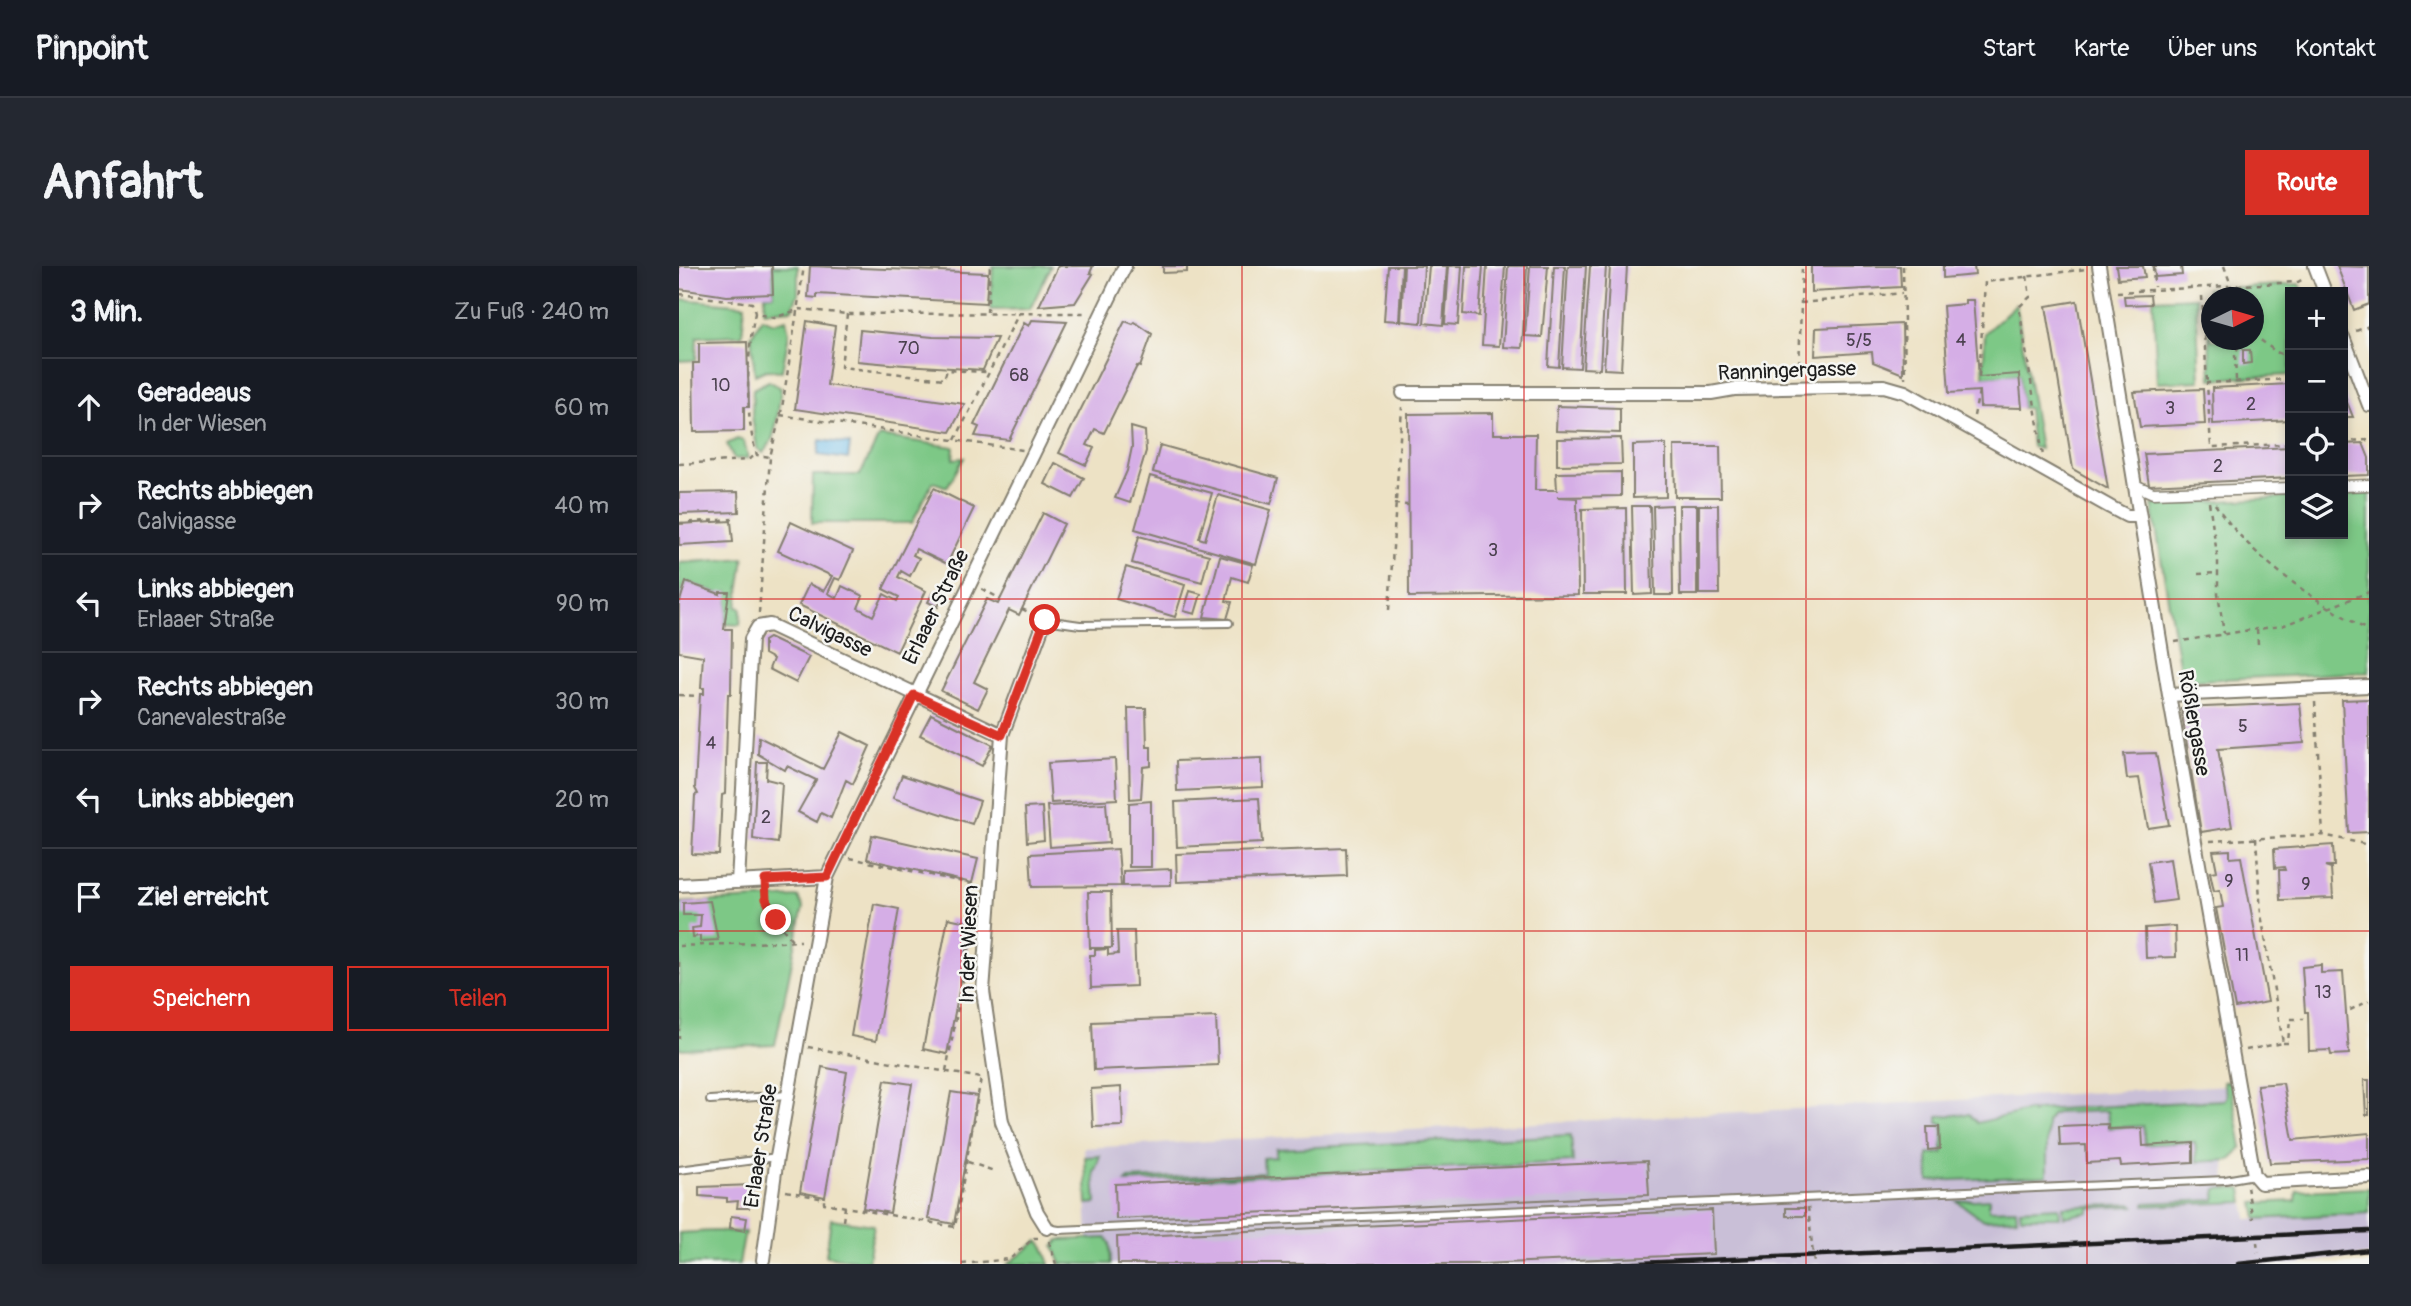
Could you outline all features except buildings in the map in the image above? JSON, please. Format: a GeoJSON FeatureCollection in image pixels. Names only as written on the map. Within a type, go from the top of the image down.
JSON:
{"type":"FeatureCollection","features":[{"type":"Feature","properties":{"kind":"street","name":"Erlaaer Straße"},"geometry":{"type":"LineString","coordinates":[[762,1262],[777,1157],[827,877],[968,582],[1125,266]]}},
{"type":"Feature","properties":{"kind":"street","name":"Rößlergasse"},"geometry":{"type":"LineString","coordinates":[[2099,267],[2169,695],[2258,1179]]}},
{"type":"Feature","properties":{"kind":"street"},"geometry":{"type":"LineString","coordinates":[[2316,269],[2323,287]]}},
{"type":"Feature","properties":{"kind":"street"},"geometry":{"type":"LineString","coordinates":[[2348,350],[2369,405]]}},
{"type":"Feature","properties":{"kind":"street","name":"Ranningergasse"},"geometry":{"type":"LineString","coordinates":[[1403,393],[1710,393],[1734,389],[1884,386],[1905,392],[2127,516],[2140,516]]}},
{"type":"Feature","properties":{"kind":"street"},"geometry":{"type":"LineString","coordinates":[[2135,485],[2153,493],[2285,488]]}},
{"type":"Feature","properties":{"kind":"street"},"geometry":{"type":"LineString","coordinates":[[2348,486],[2369,485]]}},
{"type":"Feature","properties":{"kind":"street","name":"In der Wiesen"},"geometry":{"type":"LineString","coordinates":[[1045,620],[1002,735],[983,997],[988,1078],[1002,1122],[1047,1233]]}},
{"type":"Feature","properties":{"kind":"street","name":"Calvigasse"},"geometry":{"type":"LineString","coordinates":[[738,882],[751,639],[758,627],[770,625],[1002,735]]}},
{"type":"Feature","properties":{"kind":"street"},"geometry":{"type":"LineString","coordinates":[[2169,695],[2369,686]]}},
{"type":"Feature","properties":{"kind":"street"},"geometry":{"type":"LineString","coordinates":[[679,885],[827,877]]}},
{"type":"Feature","properties":{"kind":"street"},"geometry":{"type":"LineString","coordinates":[[2258,1179],[2369,1177]]}},
{"type":"Feature","properties":{"kind":"lane"},"geometry":{"type":"LineString","coordinates":[[1045,620],[1080,625],[1229,623]]}},
{"type":"Feature","properties":{"kind":"lane"},"geometry":{"type":"LineString","coordinates":[[710,1101],[788,1095]]}},
{"type":"Feature","properties":{"kind":"lane"},"geometry":{"type":"LineString","coordinates":[[679,1170],[777,1157]]}},
{"type":"Feature","properties":{"kind":"lane"},"geometry":{"type":"LineString","coordinates":[[1047,1233],[1808,1196],[2258,1179]]}},
{"type":"Feature","properties":{"kind":"path"},"geometry":{"type":"LineString","coordinates":[[758,627],[770,457],[800,309],[804,266]]}},
{"type":"Feature","properties":{"kind":"path"},"geometry":{"type":"LineString","coordinates":[[987,312],[990,266]]}},
{"type":"Feature","properties":{"kind":"path"},"geometry":{"type":"LineString","coordinates":[[1799,388],[1802,266]]}},
{"type":"Feature","properties":{"kind":"path"},"geometry":{"type":"LineString","coordinates":[[1903,266],[1905,392]]}},
{"type":"Feature","properties":{"kind":"path"},"geometry":{"type":"LineString","coordinates":[[2153,266],[2154,289]]}},
{"type":"Feature","properties":{"kind":"path"},"geometry":{"type":"LineString","coordinates":[[2224,266],[2231,285]]}},
{"type":"Feature","properties":{"kind":"path"},"geometry":{"type":"LineString","coordinates":[[1979,377],[1985,282],[2099,267]]}},
{"type":"Feature","properties":{"kind":"path"},"geometry":{"type":"LineString","coordinates":[[2103,293],[2298,282],[2316,269]]}},
{"type":"Feature","properties":{"kind":"path"},"geometry":{"type":"LineString","coordinates":[[2027,276],[2030,297],[2019,307],[2046,471]]}},
{"type":"Feature","properties":{"kind":"path"},"geometry":{"type":"LineString","coordinates":[[1801,303],[1903,293]]}},
{"type":"Feature","properties":{"kind":"path"},"geometry":{"type":"LineString","coordinates":[[679,294],[752,303],[755,313],[748,357],[750,435],[757,455]]}},
{"type":"Feature","properties":{"kind":"path"},"geometry":{"type":"LineString","coordinates":[[755,313],[774,318],[800,309],[847,314],[1101,313]]}},
{"type":"Feature","properties":{"kind":"path"},"geometry":{"type":"LineString","coordinates":[[955,440],[1019,313]]}},
{"type":"Feature","properties":{"kind":"path"},"geometry":{"type":"LineString","coordinates":[[847,314],[841,367],[944,379],[947,370],[987,372]]}},
{"type":"Feature","properties":{"kind":"path"},"geometry":{"type":"LineString","coordinates":[[2264,343],[2285,355]]}},
{"type":"Feature","properties":{"kind":"path"},"geometry":{"type":"LineString","coordinates":[[2205,350],[2211,447],[2285,444]]}},
{"type":"Feature","properties":{"kind":"path"},"geometry":{"type":"LineString","coordinates":[[2236,382],[2237,350]]}},
{"type":"Feature","properties":{"kind":"path"},"geometry":{"type":"LineString","coordinates":[[2207,383],[2285,379]]}},
{"type":"Feature","properties":{"kind":"path"},"geometry":{"type":"LineString","coordinates":[[1971,429],[1979,391]]}},
{"type":"Feature","properties":{"kind":"path"},"geometry":{"type":"LineString","coordinates":[[1389,610],[1403,393]]}},
{"type":"Feature","properties":{"kind":"path"},"geometry":{"type":"LineString","coordinates":[[780,415],[1033,452]]}},
{"type":"Feature","properties":{"kind":"path"},"geometry":{"type":"LineString","coordinates":[[2348,441],[2369,440]]}},
{"type":"Feature","properties":{"kind":"path"},"geometry":{"type":"LineString","coordinates":[[679,464],[747,460],[757,455],[770,457]]}},
{"type":"Feature","properties":{"kind":"path"},"geometry":{"type":"LineString","coordinates":[[2207,492],[2224,634]]}},
{"type":"Feature","properties":{"kind":"path"},"geometry":{"type":"LineString","coordinates":[[2207,492],[2230,526],[2273,566],[2328,608],[2369,631]]}},
{"type":"Feature","properties":{"kind":"path"},"geometry":{"type":"LineString","coordinates":[[1394,505],[1408,505]]}},
{"type":"Feature","properties":{"kind":"path"},"geometry":{"type":"LineString","coordinates":[[679,523],[733,519]]}},
{"type":"Feature","properties":{"kind":"path"},"geometry":{"type":"LineString","coordinates":[[2198,574],[2218,573]]}},
{"type":"Feature","properties":{"kind":"path"},"geometry":{"type":"LineString","coordinates":[[968,582],[1001,598]]}},
{"type":"Feature","properties":{"kind":"path"},"geometry":{"type":"LineString","coordinates":[[2161,644],[2282,626],[2369,592]]}},
{"type":"Feature","properties":{"kind":"path"},"geometry":{"type":"LineString","coordinates":[[2257,629],[2258,644]]}},
{"type":"Feature","properties":{"kind":"path"},"geometry":{"type":"LineString","coordinates":[[2314,689],[2323,835]]}},
{"type":"Feature","properties":{"kind":"path"},"geometry":{"type":"LineString","coordinates":[[679,695],[700,696]]}},
{"type":"Feature","properties":{"kind":"path"},"geometry":{"type":"LineString","coordinates":[[2195,842],[2323,835],[2369,845]]}},
{"type":"Feature","properties":{"kind":"path"},"geometry":{"type":"LineString","coordinates":[[2256,838],[2261,914],[2283,1044]]}},
{"type":"Feature","properties":{"kind":"path"},"geometry":{"type":"LineString","coordinates":[[837,856],[990,888]]}},
{"type":"Feature","properties":{"kind":"path"},"geometry":{"type":"LineString","coordinates":[[765,880],[766,899],[792,940]]}},
{"type":"Feature","properties":{"kind":"path"},"geometry":{"type":"LineString","coordinates":[[946,1071],[973,924],[987,926]]}},
{"type":"Feature","properties":{"kind":"path"},"geometry":{"type":"LineString","coordinates":[[679,946],[792,940],[817,942]]}},
{"type":"Feature","properties":{"kind":"path"},"geometry":{"type":"LineString","coordinates":[[679,965],[679,975]]}},
{"type":"Feature","properties":{"kind":"path"},"geometry":{"type":"LineString","coordinates":[[2350,1010],[2369,1001]]}},
{"type":"Feature","properties":{"kind":"path"},"geometry":{"type":"LineString","coordinates":[[679,1016],[679,1039]]}},
{"type":"Feature","properties":{"kind":"path"},"geometry":{"type":"LineString","coordinates":[[2233,1053],[2288,1043],[2290,1019],[2304,1019]]}},
{"type":"Feature","properties":{"kind":"path"},"geometry":{"type":"LineString","coordinates":[[772,1188],[824,1199],[824,1203],[955,1227],[967,1161],[988,1078],[797,1046]]}},
{"type":"Feature","properties":{"kind":"path"},"geometry":{"type":"LineString","coordinates":[[967,1161],[994,1171]]}},
{"type":"Feature","properties":{"kind":"path"},"geometry":{"type":"LineString","coordinates":[[2253,1219],[2246,1185],[2258,1179]]}},
{"type":"Feature","properties":{"kind":"path"},"geometry":{"type":"LineString","coordinates":[[1808,1196],[1814,1264]]}},
{"type":"Feature","properties":{"kind":"path"},"geometry":{"type":"LineString","coordinates":[[843,1221],[845,1207]]}},
{"type":"Feature","properties":{"kind":"path"},"geometry":{"type":"LineString","coordinates":[[962,1264],[1010,1259],[1034,1238],[1047,1233],[1056,1264]]}},
{"type":"Feature","properties":{"kind":"path"},"geometry":{"type":"LineString","coordinates":[[2257,1242],[2258,1253]]}},
{"type":"Feature","properties":{"kind":"shaded area"},"geometry":{"type":"Polygon","coordinates":[[[2230,1085],[2231,1160],[2225,1160],[2226,1189],[2242,1189],[2247,1219],[2369,1213],[2369,1255],[2295,1264],[1111,1264],[1110,1243],[1106,1238],[1088,1239],[1084,1148],[2230,1085]]]}},
{"type":"Feature","properties":{"kind":"green space"},"geometry":{"type":"Polygon","coordinates":[[[772,266],[798,266],[798,294],[792,309],[764,311],[765,295],[773,294],[772,266]]]}},
{"type":"Feature","properties":{"kind":"green space"},"geometry":{"type":"Polygon","coordinates":[[[993,266],[1051,266],[1030,309],[990,310],[993,266]]]}},
{"type":"Feature","properties":{"kind":"green space"},"geometry":{"type":"Polygon","coordinates":[[[2299,284],[2300,287],[2285,287],[2285,375],[2211,379],[2210,350],[2264,350],[2264,287],[2244,287],[2299,284]]]}},
{"type":"Feature","properties":{"kind":"green space"},"geometry":{"type":"Polygon","coordinates":[[[2196,297],[2200,381],[2157,383],[2153,299],[2196,297]]]}},
{"type":"Feature","properties":{"kind":"green space"},"geometry":{"type":"Polygon","coordinates":[[[679,299],[745,305],[742,335],[697,337],[696,360],[679,361],[679,299]]]}},
{"type":"Feature","properties":{"kind":"green space"},"geometry":{"type":"Polygon","coordinates":[[[2016,304],[2040,449],[2032,447],[2028,408],[2022,408],[2019,374],[1983,377],[1985,333],[2016,304]]]}},
{"type":"Feature","properties":{"kind":"green space"},"geometry":{"type":"Polygon","coordinates":[[[762,318],[774,323],[786,319],[789,334],[782,371],[766,370],[755,375],[751,336],[762,318]]]}},
{"type":"Feature","properties":{"kind":"green space"},"geometry":{"type":"Polygon","coordinates":[[[769,381],[781,388],[772,440],[763,453],[757,448],[752,416],[753,389],[769,381]]]}},
{"type":"Feature","properties":{"kind":"green space"},"geometry":{"type":"Polygon","coordinates":[[[879,436],[954,447],[953,459],[964,458],[947,487],[933,482],[912,523],[812,523],[813,475],[860,475],[879,436]]]}},
{"type":"Feature","properties":{"kind":"green space"},"geometry":{"type":"Polygon","coordinates":[[[737,439],[744,441],[748,458],[734,459],[727,444],[737,439]]]}},
{"type":"Feature","properties":{"kind":"green space"},"geometry":{"type":"Polygon","coordinates":[[[2369,493],[2369,672],[2182,681],[2152,505],[2285,497],[2285,539],[2348,539],[2348,495],[2369,493]]]}},
{"type":"Feature","properties":{"kind":"green space"},"geometry":{"type":"Polygon","coordinates":[[[744,558],[737,607],[741,608],[740,625],[725,624],[728,592],[720,594],[686,582],[679,604],[679,563],[744,558]]]}},
{"type":"Feature","properties":{"kind":"green space"},"geometry":{"type":"Polygon","coordinates":[[[798,897],[803,907],[775,1045],[679,1049],[679,903],[798,897]]]}},
{"type":"Feature","properties":{"kind":"green space"},"geometry":{"type":"Polygon","coordinates":[[[2230,1081],[2242,1147],[2231,1160],[2197,1162],[2195,1142],[2145,1145],[2143,1126],[2109,1128],[2107,1111],[2057,1113],[2051,1115],[2047,1123],[2047,1176],[1929,1181],[1928,1154],[1943,1153],[1943,1123],[1938,1123],[1938,1116],[1969,1114],[1977,1123],[2031,1110],[2032,1113],[2037,1110],[2224,1100],[2227,1096],[2223,1082],[2230,1081]]]}},
{"type":"Feature","properties":{"kind":"green space"},"geometry":{"type":"Polygon","coordinates":[[[1571,1135],[1573,1162],[1126,1182],[1129,1179],[1264,1173],[1263,1158],[1276,1157],[1276,1149],[1571,1135]]]}},
{"type":"Feature","properties":{"kind":"green space"},"geometry":{"type":"Polygon","coordinates":[[[1100,1156],[1094,1173],[1096,1203],[1087,1204],[1085,1157],[1100,1156]]]}},
{"type":"Feature","properties":{"kind":"green space"},"geometry":{"type":"Polygon","coordinates":[[[2369,1188],[2369,1213],[2257,1219],[2254,1203],[2296,1201],[2297,1191],[2369,1188]]]}},
{"type":"Feature","properties":{"kind":"green space"},"geometry":{"type":"Polygon","coordinates":[[[2217,1189],[2242,1189],[2244,1202],[2145,1206],[2145,1203],[2215,1200],[2217,1189]]]}},
{"type":"Feature","properties":{"kind":"green space"},"geometry":{"type":"Polygon","coordinates":[[[1989,1199],[1989,1210],[2016,1209],[2017,1218],[1983,1220],[1957,1201],[1989,1199]]]}},
{"type":"Feature","properties":{"kind":"green space"},"geometry":{"type":"Polygon","coordinates":[[[2134,1206],[2089,1208],[2089,1212],[2064,1217],[2063,1207],[2134,1206]]]}},
{"type":"Feature","properties":{"kind":"green space"},"geometry":{"type":"Polygon","coordinates":[[[2059,1207],[2060,1217],[2021,1217],[2020,1209],[2059,1207]]]}},
{"type":"Feature","properties":{"kind":"green space"},"geometry":{"type":"Polygon","coordinates":[[[831,1219],[874,1225],[868,1262],[826,1256],[831,1219]]]}},
{"type":"Feature","properties":{"kind":"green space"},"geometry":{"type":"Polygon","coordinates":[[[745,1232],[739,1264],[679,1264],[679,1233],[745,1232]]]}},
{"type":"Feature","properties":{"kind":"green space"},"geometry":{"type":"Polygon","coordinates":[[[1106,1238],[1110,1243],[1111,1264],[1061,1264],[1054,1247],[1059,1240],[1106,1238]]]}},
{"type":"Feature","properties":{"kind":"green space"},"geometry":{"type":"Polygon","coordinates":[[[1038,1241],[1043,1245],[1050,1264],[1008,1264],[1038,1241]]]}},
{"type":"Feature","properties":{"kind":"water"},"geometry":{"type":"Polygon","coordinates":[[[820,440],[850,444],[848,459],[818,455],[820,440]]]}},
{"type":"Feature","properties":{"kind":"railway"},"geometry":{"type":"LineString","coordinates":[[1615,1264],[2369,1231]]}},
{"type":"Feature","properties":{"kind":"railway"},"geometry":{"type":"LineString","coordinates":[[2238,1264],[2369,1250]]}},
{"type":"Feature","properties":{"kind":"route"},"geometry":{"type":"LineString","coordinates":[[776,920],[766,899],[765,880],[827,877],[914,695],[1002,735],[1045,620]]}}]}
